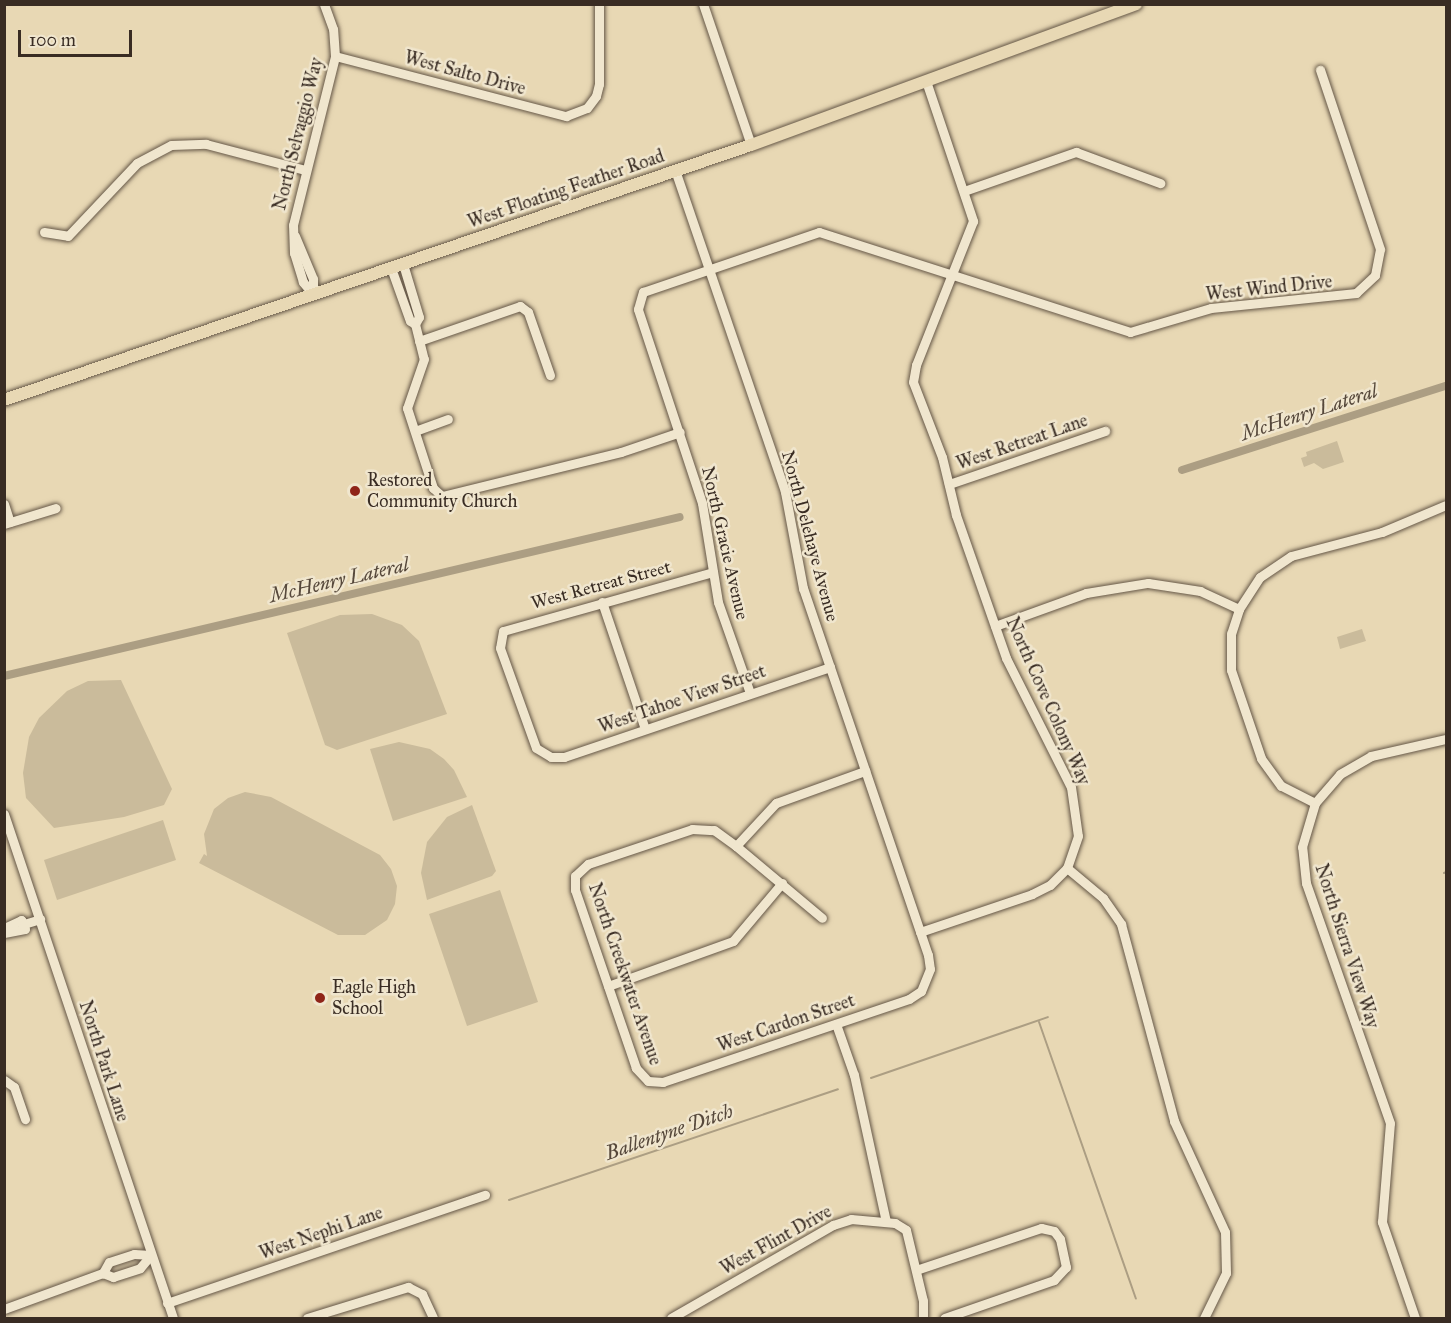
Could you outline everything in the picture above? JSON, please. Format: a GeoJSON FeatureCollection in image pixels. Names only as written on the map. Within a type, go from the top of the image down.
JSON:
{"type":"FeatureCollection","features":[{"type":"Feature","properties":{"kind":"main road","name":"West Floating Feather Road"},"geometry":{"type":"LineString","coordinates":[[4,400],[751,145],[1136,4]]}},
{"type":"Feature","properties":{"kind":"street","name":"North Selvaggio Way"},"geometry":{"type":"LineString","coordinates":[[313,294],[303,282],[294,253],[294,211],[335,56],[333,28],[324,4]]}},
{"type":"Feature","properties":{"kind":"street","name":"West Salto Drive"},"geometry":{"type":"LineString","coordinates":[[335,56],[566,116],[587,108],[599,84],[599,4]]}},
{"type":"Feature","properties":{"kind":"street"},"geometry":{"type":"LineString","coordinates":[[703,4],[751,145]]}},
{"type":"Feature","properties":{"kind":"street","name":"West Wind Drive"},"geometry":{"type":"LineString","coordinates":[[639,297],[647,288],[819,232],[1130,332],[1211,308],[1340,298],[1364,289],[1375,275],[1380,258],[1378,241],[1320,69]]}},
{"type":"Feature","properties":{"kind":"street","name":"North Cove Colony Way"},"geometry":{"type":"LineString","coordinates":[[926,81],[964,191],[973,229],[913,374],[915,391],[934,434],[956,514],[1010,666],[1074,795],[1078,836],[1067,868]]}},
{"type":"Feature","properties":{"kind":"street"},"geometry":{"type":"LineString","coordinates":[[44,232],[68,236],[137,163],[171,145],[206,144],[305,170]]}},
{"type":"Feature","properties":{"kind":"street"},"geometry":{"type":"LineString","coordinates":[[964,191],[1076,152],[1160,183]]}},
{"type":"Feature","properties":{"kind":"street","name":"North Delehaye Avenue"},"geometry":{"type":"LineString","coordinates":[[675,170],[785,492],[803,588],[920,932],[930,969],[928,980]]}},
{"type":"Feature","properties":{"kind":"street"},"geometry":{"type":"LineString","coordinates":[[397,266],[418,317],[415,324],[424,359],[407,408],[433,488],[442,496],[621,452],[680,432]]}},
{"type":"Feature","properties":{"kind":"street","name":"North Gracie Avenue"},"geometry":{"type":"LineString","coordinates":[[639,297],[638,309],[702,503],[712,572],[750,693]]}},
{"type":"Feature","properties":{"kind":"street"},"geometry":{"type":"LineString","coordinates":[[419,341],[520,306],[525,308],[550,375]]}},
{"type":"Feature","properties":{"kind":"street"},"geometry":{"type":"LineString","coordinates":[[415,431],[448,419]]}},
{"type":"Feature","properties":{"kind":"street","name":"West Retreat Lane"},"geometry":{"type":"LineString","coordinates":[[949,484],[1105,431]]}},
{"type":"Feature","properties":{"kind":"street"},"geometry":{"type":"LineString","coordinates":[[4,504],[8,523],[56,508]]}},
{"type":"Feature","properties":{"kind":"street"},"geometry":{"type":"LineString","coordinates":[[1315,803],[1281,786],[1260,758],[1231,669],[1231,634],[1239,609],[1260,577],[1291,556],[1382,532],[1446,505]]}},
{"type":"Feature","properties":{"kind":"street","name":"West Retreat Street"},"geometry":{"type":"LineString","coordinates":[[545,755],[532,742],[500,648],[501,636],[512,626],[712,572]]}},
{"type":"Feature","properties":{"kind":"street"},"geometry":{"type":"LineString","coordinates":[[995,626],[1086,593],[1148,583],[1200,591],[1239,609]]}},
{"type":"Feature","properties":{"kind":"street"},"geometry":{"type":"LineString","coordinates":[[602,602],[645,729]]}},
{"type":"Feature","properties":{"kind":"street","name":"West Tahoe View Street"},"geometry":{"type":"LineString","coordinates":[[545,755],[564,757],[830,667]]}},
{"type":"Feature","properties":{"kind":"street","name":"North Sierra View Way"},"geometry":{"type":"LineString","coordinates":[[1415,1318],[1382,1222],[1390,1123],[1304,874],[1303,838],[1315,803],[1333,780],[1363,760],[1446,739]]}},
{"type":"Feature","properties":{"kind":"street"},"geometry":{"type":"LineString","coordinates":[[822,918],[736,846],[776,803],[865,771]]}},
{"type":"Feature","properties":{"kind":"street","name":"North Park Lane"},"geometry":{"type":"LineString","coordinates":[[4,814],[173,1318]]}},
{"type":"Feature","properties":{"kind":"street","name":"North Creekwater Avenue"},"geometry":{"type":"LineString","coordinates":[[648,1081],[636,1068],[575,890],[575,876],[588,864],[692,829],[714,830],[736,846]]}},
{"type":"Feature","properties":{"kind":"street"},"geometry":{"type":"LineString","coordinates":[[920,932],[1032,894],[1050,885],[1067,868],[1103,898],[1121,924],[1174,1121],[1225,1232],[1226,1273],[1204,1318]]}},
{"type":"Feature","properties":{"kind":"street"},"geometry":{"type":"LineString","coordinates":[[608,986],[733,941],[782,883]]}},
{"type":"Feature","properties":{"kind":"street"},"geometry":{"type":"LineString","coordinates":[[24,924],[40,919]]}},
{"type":"Feature","properties":{"kind":"street"},"geometry":{"type":"LineString","coordinates":[[4,928],[21,920],[25,929],[4,933]]}},
{"type":"Feature","properties":{"kind":"street","name":"West Cardon Street"},"geometry":{"type":"LineString","coordinates":[[648,1081],[663,1082],[909,999],[928,980]]}},
{"type":"Feature","properties":{"kind":"street"},"geometry":{"type":"LineString","coordinates":[[836,1024],[854,1076],[886,1222]]}},
{"type":"Feature","properties":{"kind":"street"},"geometry":{"type":"LineString","coordinates":[[4,1080],[14,1087],[25,1119]]}},
{"type":"Feature","properties":{"kind":"street","name":"West Nephi Lane"},"geometry":{"type":"LineString","coordinates":[[167,1303],[485,1195]]}},
{"type":"Feature","properties":{"kind":"street","name":"West Flint Drive"},"geometry":{"type":"LineString","coordinates":[[671,1318],[843,1221],[886,1222],[903,1227],[916,1270]]}},
{"type":"Feature","properties":{"kind":"street"},"geometry":{"type":"LineString","coordinates":[[923,1318],[916,1270],[1047,1228],[1060,1239],[1066,1257],[1062,1273],[1054,1280],[944,1318]]}},
{"type":"Feature","properties":{"kind":"street"},"geometry":{"type":"LineString","coordinates":[[4,1309],[103,1273],[109,1263],[134,1254],[151,1255]]}},
{"type":"Feature","properties":{"kind":"street"},"geometry":{"type":"LineString","coordinates":[[103,1273],[113,1277],[140,1268],[151,1255]]}},
{"type":"Feature","properties":{"kind":"street"},"geometry":{"type":"LineString","coordinates":[[307,1318],[398,1287],[415,1290],[427,1301],[433,1318]]}},
{"type":"Feature","properties":{"kind":"shaded area"},"geometry":{"type":"Polygon","coordinates":[[[1337,441],[1344,462],[1323,469],[1314,463],[1304,467],[1301,458],[1307,456],[1306,452],[1337,441]]]}},
{"type":"Feature","properties":{"kind":"shaded area"},"geometry":{"type":"Polygon","coordinates":[[[372,614],[402,625],[419,641],[447,714],[337,750],[325,745],[287,633],[340,615],[372,614]]]}},
{"type":"Feature","properties":{"kind":"shaded area"},"geometry":{"type":"Polygon","coordinates":[[[1362,629],[1366,641],[1340,649],[1337,637],[1362,629]]]}},
{"type":"Feature","properties":{"kind":"shaded area"},"geometry":{"type":"Polygon","coordinates":[[[121,680],[172,789],[164,805],[124,817],[54,828],[26,798],[23,773],[29,737],[39,718],[67,691],[88,681],[121,680]]]}},
{"type":"Feature","properties":{"kind":"shaded area"},"geometry":{"type":"Polygon","coordinates":[[[399,742],[430,749],[444,759],[454,770],[467,797],[393,821],[370,749],[399,742]]]}},
{"type":"Feature","properties":{"kind":"shaded area"},"geometry":{"type":"Polygon","coordinates":[[[245,792],[271,797],[380,855],[391,869],[397,886],[395,904],[387,920],[365,935],[338,935],[199,863],[204,854],[207,856],[204,834],[214,809],[228,798],[245,792]]]}},
{"type":"Feature","properties":{"kind":"shaded area"},"geometry":{"type":"Polygon","coordinates":[[[472,805],[496,871],[492,876],[427,900],[421,873],[427,842],[447,817],[472,805]]]}},
{"type":"Feature","properties":{"kind":"shaded area"},"geometry":{"type":"Polygon","coordinates":[[[163,820],[176,860],[57,900],[44,860],[163,820]]]}},
{"type":"Feature","properties":{"kind":"shaded area"},"geometry":{"type":"Polygon","coordinates":[[[500,890],[538,1002],[467,1026],[429,914],[500,890]]]}},
{"type":"Feature","properties":{"kind":"waterway","name":"McHenry Lateral"},"geometry":{"type":"LineString","coordinates":[[1182,470],[1446,386]]}},
{"type":"Feature","properties":{"kind":"waterway","name":"McHenry Lateral"},"geometry":{"type":"LineString","coordinates":[[4,676],[680,517]]}},
{"type":"Feature","properties":{"kind":"waterway","name":"Ballentyne Ditch"},"geometry":{"type":"LineString","coordinates":[[871,1078],[1048,1017]]}},
{"type":"Feature","properties":{"kind":"waterway"},"geometry":{"type":"LineString","coordinates":[[1039,1022],[1136,1299]]}},
{"type":"Feature","properties":{"kind":"waterway","name":"Ballentyne Ditch"},"geometry":{"type":"LineString","coordinates":[[509,1200],[838,1089]]}},
{"type":"Feature","properties":{"kind":"place","name":"Restored Community Church"},"geometry":{"type":"Point","coordinates":[355,491]}},
{"type":"Feature","properties":{"kind":"place","name":"Eagle High School"},"geometry":{"type":"Point","coordinates":[320,998]}}]}
